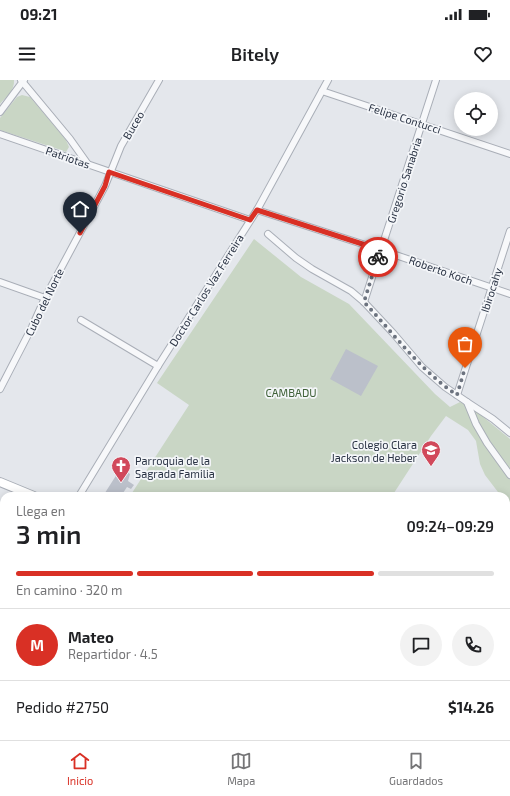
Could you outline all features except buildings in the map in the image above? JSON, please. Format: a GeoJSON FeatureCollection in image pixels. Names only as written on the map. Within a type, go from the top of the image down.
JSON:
{"type":"FeatureCollection","features":[{"type":"Feature","properties":{"kind":"main road"},"geometry":{"type":"LineString","coordinates":[[0,482],[24,492]]}},
{"type":"Feature","properties":{"kind":"street","name":"Buceo"},"geometry":{"type":"LineString","coordinates":[[109,172],[121,146],[159,80]]}},
{"type":"Feature","properties":{"kind":"street","name":"Doctor Carlos Vaz Ferreira"},"geometry":{"type":"LineString","coordinates":[[82,492],[158,366],[257,210],[328,80]]}},
{"type":"Feature","properties":{"kind":"street","name":"Gregorio Sanabria"},"geometry":{"type":"LineString","coordinates":[[364,302],[436,80]]}},
{"type":"Feature","properties":{"kind":"street"},"geometry":{"type":"LineString","coordinates":[[0,112],[23,81],[70,139],[87,163]]}},
{"type":"Feature","properties":{"kind":"street","name":"Felipe Contucci"},"geometry":{"type":"LineString","coordinates":[[322,91],[422,123],[510,154]]}},
{"type":"Feature","properties":{"kind":"street","name":"Patriotas"},"geometry":{"type":"LineString","coordinates":[[0,134],[250,220]]}},
{"type":"Feature","properties":{"kind":"street","name":"Cubo del Norte"},"geometry":{"type":"LineString","coordinates":[[0,389],[32,327],[45,298],[105,186],[109,172]]}},
{"type":"Feature","properties":{"kind":"street","name":"Roberto Koch"},"geometry":{"type":"LineString","coordinates":[[257,210],[510,294]]}},
{"type":"Feature","properties":{"kind":"street","name":"Ibirocahy"},"geometry":{"type":"LineString","coordinates":[[457,395],[510,231]]}},
{"type":"Feature","properties":{"kind":"street"},"geometry":{"type":"LineString","coordinates":[[268,234],[296,258],[312,269],[345,286],[364,302],[422,367],[445,387],[493,420],[510,434]]}},
{"type":"Feature","properties":{"kind":"street"},"geometry":{"type":"LineString","coordinates":[[0,282],[45,298]]}},
{"type":"Feature","properties":{"kind":"street"},"geometry":{"type":"LineString","coordinates":[[81,320],[158,366]]}},
{"type":"Feature","properties":{"kind":"street"},"geometry":{"type":"LineString","coordinates":[[467,402],[476,424],[487,443],[510,475]]}},
{"type":"Feature","properties":{"kind":"green space"},"geometry":{"type":"Polygon","coordinates":[[[0,80],[14,80],[14,84],[12,90],[0,104],[0,80]]]}},
{"type":"Feature","properties":{"kind":"green space"},"geometry":{"type":"Polygon","coordinates":[[[22,95],[30,97],[66,140],[69,147],[66,152],[0,130],[0,118],[17,97],[22,95]]]}},
{"type":"Feature","properties":{"kind":"green space","name":"CAMBADU"},"geometry":{"type":"Polygon","coordinates":[[[254,239],[301,277],[349,304],[435,394],[450,407],[460,402],[476,411],[510,439],[510,492],[498,492],[485,475],[480,464],[476,441],[468,430],[446,416],[431,436],[395,492],[133,492],[189,405],[157,383],[254,239]]]}},
{"type":"Feature","properties":{"kind":"way so far"},"geometry":{"type":"LineString","coordinates":[[378,257],[364,302],[422,367],[445,387],[457,395],[465,368]]}},
{"type":"Feature","properties":{"kind":"place","name":"Colegio Clara Jackson de Heber"},"geometry":{"type":"Point","coordinates":[431,467]}},
{"type":"Feature","properties":{"kind":"place","name":"Parroquia de la Sagrada Familia"},"geometry":{"type":"Point","coordinates":[121,483]}},
{"type":"Feature","properties":{"kind":"route"},"geometry":{"type":"LineString","coordinates":[[80,233],[105,186],[109,172],[250,220],[257,210],[381,250],[378,257]]}}]}
